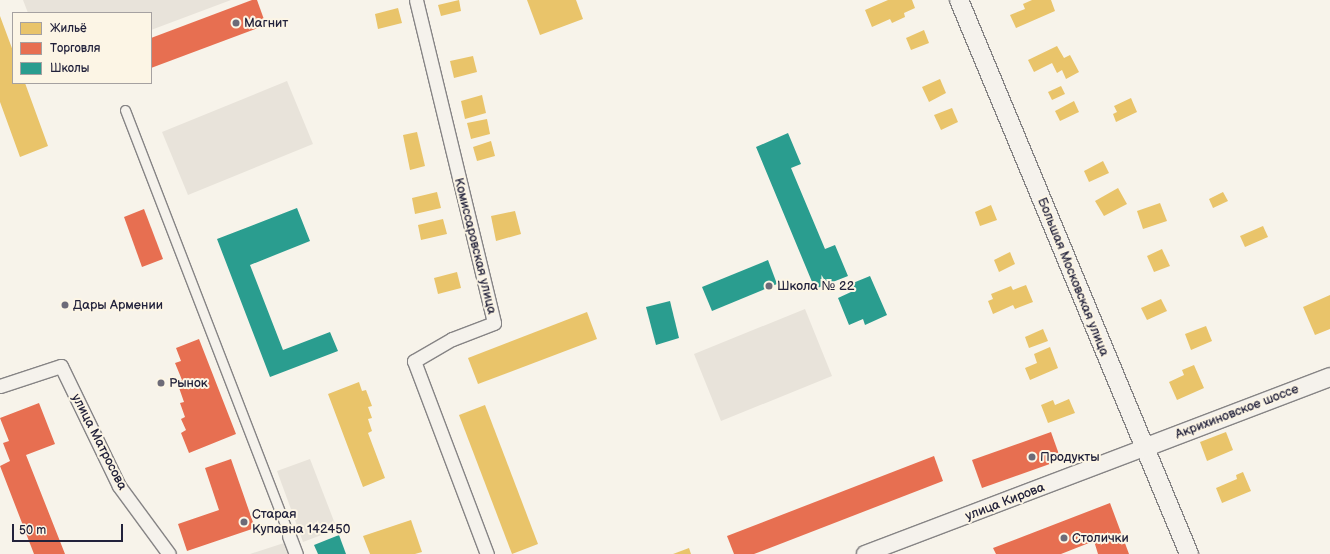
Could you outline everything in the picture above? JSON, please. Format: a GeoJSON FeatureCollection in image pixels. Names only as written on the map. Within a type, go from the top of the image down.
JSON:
{"type":"FeatureCollection","features":[{"type":"Feature","properties":{"kind":"main road","name":"Большая Московская улица"},"geometry":{"type":"LineString","coordinates":[[959,0],[1189,554]]}},
{"type":"Feature","properties":{"kind":"main road","name":"Акрихиновское шоссе"},"geometry":{"type":"LineString","coordinates":[[1144,448],[1330,377]]}},
{"type":"Feature","properties":{"kind":"street","name":"Комиссаровская улица"},"geometry":{"type":"LineString","coordinates":[[416,0],[494,323],[452,339],[414,361],[487,554]]}},
{"type":"Feature","properties":{"kind":"street"},"geometry":{"type":"LineString","coordinates":[[125,110],[296,554]]}},
{"type":"Feature","properties":{"kind":"street","name":"улица Матросова"},"geometry":{"type":"LineString","coordinates":[[0,386],[61,366],[116,481],[169,554]]}},
{"type":"Feature","properties":{"kind":"street","name":"улица Кирова"},"geometry":{"type":"LineString","coordinates":[[865,554],[1144,448]]}},
{"type":"Feature","properties":{"kind":"shaded area"},"geometry":{"type":"Polygon","coordinates":[[[23,0],[231,0],[152,30],[152,12],[28,12],[23,0]]]}},
{"type":"Feature","properties":{"kind":"shaded area"},"geometry":{"type":"Polygon","coordinates":[[[287,81],[313,144],[188,195],[162,132],[287,81]]]}},
{"type":"Feature","properties":{"kind":"shaded area"},"geometry":{"type":"Polygon","coordinates":[[[805,309],[832,376],[721,421],[694,354],[805,309]]]}},
{"type":"Feature","properties":{"kind":"shaded area"},"geometry":{"type":"Polygon","coordinates":[[[310,459],[337,529],[303,542],[277,471],[310,459]]]}},
{"type":"Feature","properties":{"kind":"shaded area"},"geometry":{"type":"Polygon","coordinates":[[[284,543],[288,554],[250,554],[284,543]]]}},
{"type":"Feature","properties":{"kind":"building: Жильё"},"geometry":{"type":"Polygon","coordinates":[[[459,0],[461,11],[441,16],[438,5],[459,0]]]}},
{"type":"Feature","properties":{"kind":"building: Жильё"},"geometry":{"type":"Polygon","coordinates":[[[527,0],[576,0],[583,19],[540,35],[527,0]]]}},
{"type":"Feature","properties":{"kind":"building: Жильё"},"geometry":{"type":"Polygon","coordinates":[[[888,0],[912,0],[915,8],[904,13],[905,17],[892,23],[890,19],[872,27],[865,10],[888,0]]]}},
{"type":"Feature","properties":{"kind":"building: Жильё"},"geometry":{"type":"Polygon","coordinates":[[[1032,0],[1051,0],[1055,11],[1016,28],[1010,15],[1025,9],[1023,4],[1032,0]]]}},
{"type":"Feature","properties":{"kind":"building: Жильё"},"geometry":{"type":"Polygon","coordinates":[[[398,8],[402,23],[378,29],[375,14],[398,8]]]}},
{"type":"Feature","properties":{"kind":"building: Жильё"},"geometry":{"type":"Polygon","coordinates":[[[0,16],[12,48],[12,84],[25,84],[48,146],[20,157],[0,102],[0,16]]]}},
{"type":"Feature","properties":{"kind":"building: Жильё"},"geometry":{"type":"Polygon","coordinates":[[[924,30],[929,43],[911,50],[906,38],[924,30]]]}},
{"type":"Feature","properties":{"kind":"building: Жильё"},"geometry":{"type":"Polygon","coordinates":[[[1057,46],[1064,58],[1070,55],[1079,72],[1066,79],[1062,70],[1057,73],[1052,63],[1034,72],[1028,60],[1057,46]]]}},
{"type":"Feature","properties":{"kind":"building: Жильё"},"geometry":{"type":"Polygon","coordinates":[[[473,56],[477,72],[454,78],[450,61],[473,56]]]}},
{"type":"Feature","properties":{"kind":"building: Жильё"},"geometry":{"type":"Polygon","coordinates":[[[940,79],[946,93],[929,102],[922,87],[940,79]]]}},
{"type":"Feature","properties":{"kind":"building: Жильё"},"geometry":{"type":"Polygon","coordinates":[[[1061,86],[1065,94],[1052,100],[1048,92],[1061,86]]]}},
{"type":"Feature","properties":{"kind":"building: Жильё"},"geometry":{"type":"Polygon","coordinates":[[[482,95],[486,113],[465,119],[461,101],[482,95]]]}},
{"type":"Feature","properties":{"kind":"building: Жильё"},"geometry":{"type":"Polygon","coordinates":[[[1131,98],[1137,112],[1116,122],[1113,114],[1117,112],[1114,106],[1131,98]]]}},
{"type":"Feature","properties":{"kind":"building: Жильё"},"geometry":{"type":"Polygon","coordinates":[[[1074,101],[1079,112],[1060,121],[1055,111],[1074,101]]]}},
{"type":"Feature","properties":{"kind":"building: Жильё"},"geometry":{"type":"Polygon","coordinates":[[[952,108],[958,122],[941,130],[934,115],[952,108]]]}},
{"type":"Feature","properties":{"kind":"building: Жильё"},"geometry":{"type":"Polygon","coordinates":[[[487,119],[490,134],[471,139],[467,123],[487,119]]]}},
{"type":"Feature","properties":{"kind":"building: Жильё"},"geometry":{"type":"Polygon","coordinates":[[[417,132],[425,166],[410,170],[403,135],[417,132]]]}},
{"type":"Feature","properties":{"kind":"building: Жильё"},"geometry":{"type":"Polygon","coordinates":[[[491,141],[495,156],[477,161],[473,147],[491,141]]]}},
{"type":"Feature","properties":{"kind":"building: Жильё"},"geometry":{"type":"Polygon","coordinates":[[[1103,161],[1109,173],[1089,182],[1084,171],[1103,161]]]}},
{"type":"Feature","properties":{"kind":"building: Жильё"},"geometry":{"type":"Polygon","coordinates":[[[1118,188],[1127,204],[1104,216],[1095,201],[1118,188]]]}},
{"type":"Feature","properties":{"kind":"building: Жильё"},"geometry":{"type":"Polygon","coordinates":[[[437,192],[441,208],[415,214],[412,198],[437,192]]]}},
{"type":"Feature","properties":{"kind":"building: Жильё"},"geometry":{"type":"Polygon","coordinates":[[[1223,192],[1228,201],[1213,208],[1209,199],[1223,192]]]}},
{"type":"Feature","properties":{"kind":"building: Жильё"},"geometry":{"type":"Polygon","coordinates":[[[1160,203],[1167,221],[1143,229],[1137,211],[1160,203]]]}},
{"type":"Feature","properties":{"kind":"building: Жильё"},"geometry":{"type":"Polygon","coordinates":[[[991,205],[997,220],[980,226],[975,212],[991,205]]]}},
{"type":"Feature","properties":{"kind":"building: Жильё"},"geometry":{"type":"Polygon","coordinates":[[[515,211],[521,234],[496,241],[491,216],[515,211]]]}},
{"type":"Feature","properties":{"kind":"building: Жильё"},"geometry":{"type":"Polygon","coordinates":[[[443,219],[447,234],[421,240],[418,225],[443,219]]]}},
{"type":"Feature","properties":{"kind":"building: Жильё"},"geometry":{"type":"Polygon","coordinates":[[[1263,226],[1268,237],[1245,247],[1240,236],[1263,226]]]}},
{"type":"Feature","properties":{"kind":"building: Жильё"},"geometry":{"type":"Polygon","coordinates":[[[1162,249],[1170,266],[1154,272],[1147,256],[1162,249]]]}},
{"type":"Feature","properties":{"kind":"building: Жильё"},"geometry":{"type":"Polygon","coordinates":[[[1010,252],[1015,264],[999,272],[994,260],[1010,252]]]}},
{"type":"Feature","properties":{"kind":"building: Жильё"},"geometry":{"type":"Polygon","coordinates":[[[457,272],[461,288],[438,294],[434,278],[457,272]]]}},
{"type":"Feature","properties":{"kind":"building: Жильё"},"geometry":{"type":"Polygon","coordinates":[[[1026,285],[1033,302],[1015,309],[1013,305],[993,314],[988,301],[993,299],[991,294],[1011,286],[1013,290],[1026,285]]]}},
{"type":"Feature","properties":{"kind":"building: Жильё"},"geometry":{"type":"Polygon","coordinates":[[[1330,295],[1330,329],[1315,335],[1303,307],[1330,295]]]}},
{"type":"Feature","properties":{"kind":"building: Жильё"},"geometry":{"type":"Polygon","coordinates":[[[1161,299],[1167,311],[1147,320],[1141,308],[1161,299]]]}},
{"type":"Feature","properties":{"kind":"building: Жильё"},"geometry":{"type":"Polygon","coordinates":[[[587,312],[597,339],[478,384],[468,358],[587,312]]]}},
{"type":"Feature","properties":{"kind":"building: Жильё"},"geometry":{"type":"Polygon","coordinates":[[[1206,326],[1212,341],[1191,350],[1185,334],[1206,326]]]}},
{"type":"Feature","properties":{"kind":"building: Жильё"},"geometry":{"type":"Polygon","coordinates":[[[1043,329],[1048,341],[1029,348],[1025,337],[1043,329]]]}},
{"type":"Feature","properties":{"kind":"building: Жильё"},"geometry":{"type":"Polygon","coordinates":[[[1050,347],[1058,368],[1030,380],[1025,368],[1037,363],[1034,354],[1050,347]]]}},
{"type":"Feature","properties":{"kind":"building: Жильё"},"geometry":{"type":"Polygon","coordinates":[[[1194,365],[1204,388],[1177,400],[1169,382],[1184,375],[1182,370],[1194,365]]]}},
{"type":"Feature","properties":{"kind":"building: Жильё"},"geometry":{"type":"Polygon","coordinates":[[[359,382],[362,391],[366,390],[372,406],[368,407],[372,418],[368,419],[372,431],[368,433],[385,478],[363,487],[328,394],[359,382]]]}},
{"type":"Feature","properties":{"kind":"building: Жильё"},"geometry":{"type":"Polygon","coordinates":[[[1069,399],[1075,413],[1048,423],[1041,405],[1053,400],[1055,405],[1069,399]]]}},
{"type":"Feature","properties":{"kind":"building: Жильё"},"geometry":{"type":"Polygon","coordinates":[[[485,405],[538,544],[512,554],[459,415],[485,405]]]}},
{"type":"Feature","properties":{"kind":"building: Жильё"},"geometry":{"type":"Polygon","coordinates":[[[1226,432],[1233,450],[1207,461],[1200,442],[1226,432]]]}},
{"type":"Feature","properties":{"kind":"building: Жильё"},"geometry":{"type":"Polygon","coordinates":[[[1243,472],[1251,491],[1222,503],[1216,488],[1237,479],[1236,475],[1243,472]]]}},
{"type":"Feature","properties":{"kind":"building: Жильё"},"geometry":{"type":"Polygon","coordinates":[[[411,520],[422,552],[415,554],[370,554],[363,536],[411,520]]]}},
{"type":"Feature","properties":{"kind":"building: Жильё"},"geometry":{"type":"Polygon","coordinates":[[[689,548],[691,554],[673,554],[689,548]]]}},
{"type":"Feature","properties":{"kind":"building: Торговля"},"geometry":{"type":"Polygon","coordinates":[[[252,0],[257,0],[266,25],[152,68],[152,38],[252,0]]]}},
{"type":"Feature","properties":{"kind":"building: Торговля"},"geometry":{"type":"Polygon","coordinates":[[[144,209],[163,259],[142,267],[124,217],[144,209]]]}},
{"type":"Feature","properties":{"kind":"building: Торговля"},"geometry":{"type":"Polygon","coordinates":[[[199,339],[236,434],[189,453],[181,433],[186,430],[181,419],[185,417],[180,403],[184,402],[177,382],[182,380],[175,363],[181,361],[176,348],[199,339]]]}},
{"type":"Feature","properties":{"kind":"building: Торговля"},"geometry":{"type":"Polygon","coordinates":[[[39,403],[55,444],[26,455],[65,554],[34,554],[0,466],[10,461],[3,443],[9,441],[0,418],[39,403]]]}},
{"type":"Feature","properties":{"kind":"building: Торговля"},"geometry":{"type":"Polygon","coordinates":[[[1051,432],[1061,460],[982,488],[972,460],[1051,432]]]}},
{"type":"Feature","properties":{"kind":"building: Торговля"},"geometry":{"type":"Polygon","coordinates":[[[934,456],[943,481],[754,554],[734,554],[727,536],[934,456]]]}},
{"type":"Feature","properties":{"kind":"building: Торговля"},"geometry":{"type":"Polygon","coordinates":[[[231,459],[255,528],[187,551],[178,524],[219,510],[205,468],[231,459]]]}},
{"type":"Feature","properties":{"kind":"building: Торговля"},"geometry":{"type":"Polygon","coordinates":[[[1110,503],[1129,554],[1098,554],[1094,541],[1061,554],[996,554],[993,548],[1110,503]]]}},
{"type":"Feature","properties":{"kind":"building: Школы"},"geometry":{"type":"Polygon","coordinates":[[[788,133],[801,164],[791,168],[825,249],[835,245],[848,276],[815,289],[756,147],[788,133]]]}},
{"type":"Feature","properties":{"kind":"building: Школы"},"geometry":{"type":"Polygon","coordinates":[[[297,208],[310,241],[250,265],[283,350],[330,332],[338,351],[270,377],[217,239],[297,208]]]}},
{"type":"Feature","properties":{"kind":"building: Школы"},"geometry":{"type":"Polygon","coordinates":[[[768,260],[777,284],[712,311],[702,287],[768,260]]]}},
{"type":"Feature","properties":{"kind":"building: Школы"},"geometry":{"type":"Polygon","coordinates":[[[870,276],[887,315],[865,325],[863,319],[849,325],[838,298],[851,292],[848,285],[870,276]]]}},
{"type":"Feature","properties":{"kind":"building: Школы"},"geometry":{"type":"Polygon","coordinates":[[[670,301],[679,338],[656,345],[646,307],[670,301]]]}},
{"type":"Feature","properties":{"kind":"building: Школы"},"geometry":{"type":"Polygon","coordinates":[[[339,535],[346,554],[318,554],[314,545],[339,535]]]}},
{"type":"Feature","properties":{"kind":"place","name":"Магнит"},"geometry":{"type":"Point","coordinates":[236,23]}},
{"type":"Feature","properties":{"kind":"place","name":"Школа № 22"},"geometry":{"type":"Point","coordinates":[769,286]}},
{"type":"Feature","properties":{"kind":"place","name":"Дары Армении"},"geometry":{"type":"Point","coordinates":[65,305]}},
{"type":"Feature","properties":{"kind":"place","name":"Рынок"},"geometry":{"type":"Point","coordinates":[161,383]}},
{"type":"Feature","properties":{"kind":"place","name":"Продукты"},"geometry":{"type":"Point","coordinates":[1032,457]}},
{"type":"Feature","properties":{"kind":"place","name":"Старая Купавна 142450"},"geometry":{"type":"Point","coordinates":[244,522]}},
{"type":"Feature","properties":{"kind":"place","name":"Столички"},"geometry":{"type":"Point","coordinates":[1064,538]}}]}
